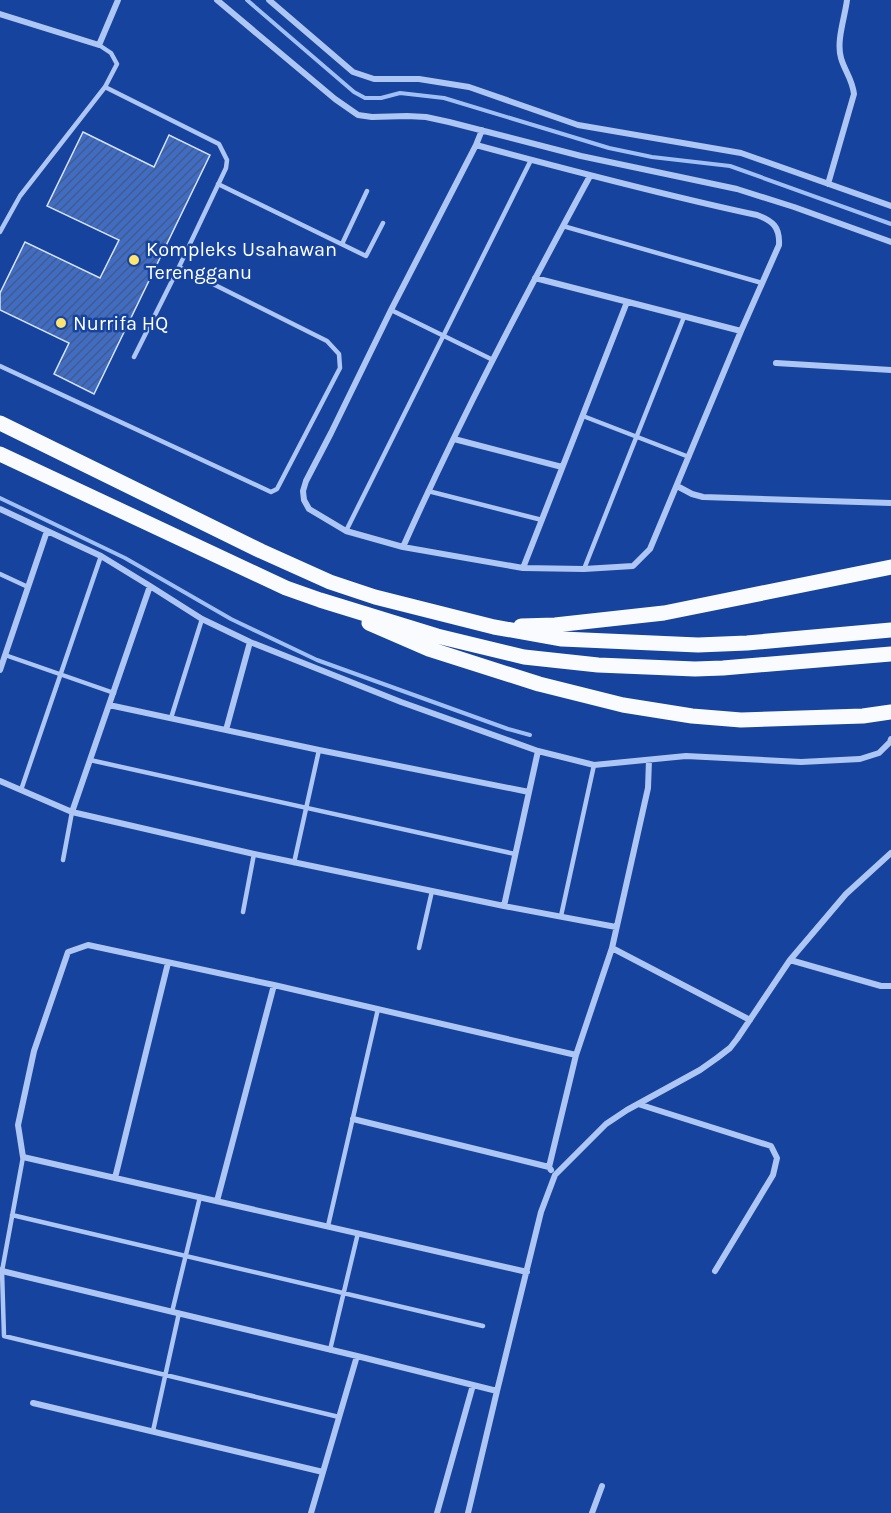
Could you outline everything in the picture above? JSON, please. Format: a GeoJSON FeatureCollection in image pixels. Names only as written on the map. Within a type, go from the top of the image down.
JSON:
{"type":"FeatureCollection","features":[{"type":"Feature","properties":{"kind":"main road"},"geometry":{"type":"LineString","coordinates":[[0,423],[261,551],[330,582],[375,597],[494,627],[562,639],[698,645],[747,643],[891,630]]}},
{"type":"Feature","properties":{"kind":"main road"},"geometry":{"type":"LineString","coordinates":[[0,454],[286,588],[429,649],[539,684],[623,705],[692,716],[741,720],[863,716],[891,712]]}},
{"type":"Feature","properties":{"kind":"main road"},"geometry":{"type":"LineString","coordinates":[[494,627],[555,625],[663,613],[891,567]]}},
{"type":"Feature","properties":{"kind":"main road"},"geometry":{"type":"LineString","coordinates":[[286,588],[448,638],[524,657],[574,663],[695,669],[891,654]]}},
{"type":"Feature","properties":{"kind":"street"},"geometry":{"type":"LineString","coordinates":[[0,14],[99,45],[118,0]]}},
{"type":"Feature","properties":{"kind":"street"},"geometry":{"type":"LineString","coordinates":[[217,0],[335,99],[358,114],[372,117],[426,117],[581,156],[737,189],[891,242]]}},
{"type":"Feature","properties":{"kind":"street"},"geometry":{"type":"LineString","coordinates":[[269,0],[353,72],[374,79],[419,79],[469,87],[578,124],[741,153],[891,206]]}},
{"type":"Feature","properties":{"kind":"street"},"geometry":{"type":"LineString","coordinates":[[828,184],[854,94],[853,82],[841,59],[838,46],[847,0]]}},
{"type":"Feature","properties":{"kind":"street"},"geometry":{"type":"LineString","coordinates":[[476,145],[686,200],[758,215],[774,224],[779,235],[779,245],[650,549],[633,566],[584,569],[523,568],[403,547],[346,531],[309,509],[304,500],[303,491],[306,481],[482,130]]}},
{"type":"Feature","properties":{"kind":"street"},"geometry":{"type":"LineString","coordinates":[[403,547],[493,360],[590,176]]}},
{"type":"Feature","properties":{"kind":"street"},"geometry":{"type":"LineString","coordinates":[[535,278],[741,331]]}},
{"type":"Feature","properties":{"kind":"street"},"geometry":{"type":"LineString","coordinates":[[523,568],[627,302]]}},
{"type":"Feature","properties":{"kind":"street"},"geometry":{"type":"LineString","coordinates":[[776,363],[891,370]]}},
{"type":"Feature","properties":{"kind":"street"},"geometry":{"type":"LineString","coordinates":[[454,439],[562,467]]}},
{"type":"Feature","properties":{"kind":"street"},"geometry":{"type":"LineString","coordinates":[[677,486],[703,497],[891,503]]}},
{"type":"Feature","properties":{"kind":"street"},"geometry":{"type":"LineString","coordinates":[[0,509],[100,556],[202,619],[250,642],[401,702],[538,752],[594,765],[686,756],[801,762],[860,759],[879,753],[891,742]]}},
{"type":"Feature","properties":{"kind":"street"},"geometry":{"type":"LineString","coordinates":[[0,670],[47,531]]}},
{"type":"Feature","properties":{"kind":"street"},"geometry":{"type":"LineString","coordinates":[[72,812],[150,586]]}},
{"type":"Feature","properties":{"kind":"street"},"geometry":{"type":"LineString","coordinates":[[226,730],[250,642]]}},
{"type":"Feature","properties":{"kind":"street"},"geometry":{"type":"LineString","coordinates":[[109,705],[529,792]]}},
{"type":"Feature","properties":{"kind":"street"},"geometry":{"type":"LineString","coordinates":[[504,906],[538,752]]}},
{"type":"Feature","properties":{"kind":"street"},"geometry":{"type":"LineString","coordinates":[[549,1167],[576,1055],[612,948],[648,788],[649,760]]}},
{"type":"Feature","properties":{"kind":"street"},"geometry":{"type":"LineString","coordinates":[[0,781],[72,812],[294,863],[616,927]]}},
{"type":"Feature","properties":{"kind":"street"},"geometry":{"type":"LineString","coordinates":[[468,1513],[541,1212],[555,1175],[606,1124],[700,1070],[730,1048],[790,960],[846,894],[891,853]]}},
{"type":"Feature","properties":{"kind":"street"},"geometry":{"type":"LineString","coordinates":[[527,1272],[23,1157],[18,1125],[34,1051],[68,952],[88,945],[274,985],[576,1055]]}},
{"type":"Feature","properties":{"kind":"street"},"geometry":{"type":"LineString","coordinates":[[612,948],[750,1020]]}},
{"type":"Feature","properties":{"kind":"street"},"geometry":{"type":"LineString","coordinates":[[790,960],[881,986],[891,986]]}},
{"type":"Feature","properties":{"kind":"street"},"geometry":{"type":"LineString","coordinates":[[115,1178],[168,963]]}},
{"type":"Feature","properties":{"kind":"street"},"geometry":{"type":"LineString","coordinates":[[217,1201],[274,985]]}},
{"type":"Feature","properties":{"kind":"street"},"geometry":{"type":"LineString","coordinates":[[638,1104],[771,1146],[777,1158],[773,1175],[716,1271]]}},
{"type":"Feature","properties":{"kind":"street"},"geometry":{"type":"LineString","coordinates":[[353,1119],[549,1167],[555,1175]]}},
{"type":"Feature","properties":{"kind":"street"},"geometry":{"type":"LineString","coordinates":[[1,1270],[497,1391]]}},
{"type":"Feature","properties":{"kind":"street"},"geometry":{"type":"LineString","coordinates":[[311,1513],[357,1356]]}},
{"type":"Feature","properties":{"kind":"street"},"geometry":{"type":"LineString","coordinates":[[437,1513],[473,1385]]}},
{"type":"Feature","properties":{"kind":"street"},"geometry":{"type":"LineString","coordinates":[[33,1403],[323,1472]]}},
{"type":"Feature","properties":{"kind":"street"},"geometry":{"type":"LineString","coordinates":[[592,1513],[602,1486]]}},
{"type":"Feature","properties":{"kind":"lane"},"geometry":{"type":"LineString","coordinates":[[0,232],[20,196],[105,87],[117,64],[111,53],[99,45]]}},
{"type":"Feature","properties":{"kind":"lane"},"geometry":{"type":"LineString","coordinates":[[105,87],[219,144],[226,160],[226,168],[134,357]]}},
{"type":"Feature","properties":{"kind":"lane"},"geometry":{"type":"LineString","coordinates":[[346,531],[531,160]]}},
{"type":"Feature","properties":{"kind":"lane"},"geometry":{"type":"LineString","coordinates":[[218,184],[366,256],[383,223]]}},
{"type":"Feature","properties":{"kind":"lane"},"geometry":{"type":"LineString","coordinates":[[342,244],[367,191]]}},
{"type":"Feature","properties":{"kind":"lane"},"geometry":{"type":"LineString","coordinates":[[563,226],[762,284]]}},
{"type":"Feature","properties":{"kind":"lane"},"geometry":{"type":"LineString","coordinates":[[0,366],[271,492],[277,489],[340,368],[339,354],[327,341],[179,267]]}},
{"type":"Feature","properties":{"kind":"lane"},"geometry":{"type":"LineString","coordinates":[[391,310],[493,360]]}},
{"type":"Feature","properties":{"kind":"lane"},"geometry":{"type":"LineString","coordinates":[[584,569],[684,316]]}},
{"type":"Feature","properties":{"kind":"lane"},"geometry":{"type":"LineString","coordinates":[[583,416],[688,457]]}},
{"type":"Feature","properties":{"kind":"lane"},"geometry":{"type":"LineString","coordinates":[[428,491],[542,520]]}},
{"type":"Feature","properties":{"kind":"lane"},"geometry":{"type":"LineString","coordinates":[[21,790],[100,556]]}},
{"type":"Feature","properties":{"kind":"lane"},"geometry":{"type":"LineString","coordinates":[[0,574],[28,587]]}},
{"type":"Feature","properties":{"kind":"lane"},"geometry":{"type":"LineString","coordinates":[[171,718],[202,619]]}},
{"type":"Feature","properties":{"kind":"lane"},"geometry":{"type":"LineString","coordinates":[[5,655],[114,693]]}},
{"type":"Feature","properties":{"kind":"lane"},"geometry":{"type":"LineString","coordinates":[[294,863],[320,750]]}},
{"type":"Feature","properties":{"kind":"lane"},"geometry":{"type":"LineString","coordinates":[[90,760],[515,854]]}},
{"type":"Feature","properties":{"kind":"lane"},"geometry":{"type":"LineString","coordinates":[[561,916],[594,765]]}},
{"type":"Feature","properties":{"kind":"lane"},"geometry":{"type":"LineString","coordinates":[[63,860],[72,812]]}},
{"type":"Feature","properties":{"kind":"lane"},"geometry":{"type":"LineString","coordinates":[[243,912],[254,854]]}},
{"type":"Feature","properties":{"kind":"lane"},"geometry":{"type":"LineString","coordinates":[[419,948],[432,891]]}},
{"type":"Feature","properties":{"kind":"lane"},"geometry":{"type":"LineString","coordinates":[[328,1226],[378,1009]]}},
{"type":"Feature","properties":{"kind":"lane"},"geometry":{"type":"LineString","coordinates":[[23,1157],[1,1270],[4,1336],[339,1417]]}},
{"type":"Feature","properties":{"kind":"lane"},"geometry":{"type":"LineString","coordinates":[[153,1431],[186,1256],[200,1197]]}},
{"type":"Feature","properties":{"kind":"lane"},"geometry":{"type":"LineString","coordinates":[[12,1215],[483,1326]]}},
{"type":"Feature","properties":{"kind":"lane"},"geometry":{"type":"LineString","coordinates":[[330,1350],[358,1233]]}},
{"type":"Feature","properties":{"kind":"building","name":"Kompleks Usahawan Terengganu"},"geometry":{"type":"Polygon","coordinates":[[[83,132],[154,167],[169,135],[210,155],[94,394],[54,374],[69,343],[0,310],[0,293],[25,242],[100,278],[119,240],[47,206],[83,132]]]}},
{"type":"Feature","properties":{"kind":"waterway"},"geometry":{"type":"LineString","coordinates":[[247,0],[354,92],[365,98],[381,98],[400,93],[444,98],[609,148],[652,157],[730,166],[891,224]]}},
{"type":"Feature","properties":{"kind":"waterway"},"geometry":{"type":"LineString","coordinates":[[0,498],[125,558],[231,619],[317,660],[530,735]]}},
{"type":"Feature","properties":{"kind":"place","name":"Kompleks Usahawan Terengganu"},"geometry":{"type":"Point","coordinates":[134,260]}},
{"type":"Feature","properties":{"kind":"place","name":"Nurrifa HQ"},"geometry":{"type":"Point","coordinates":[61,323]}}]}
